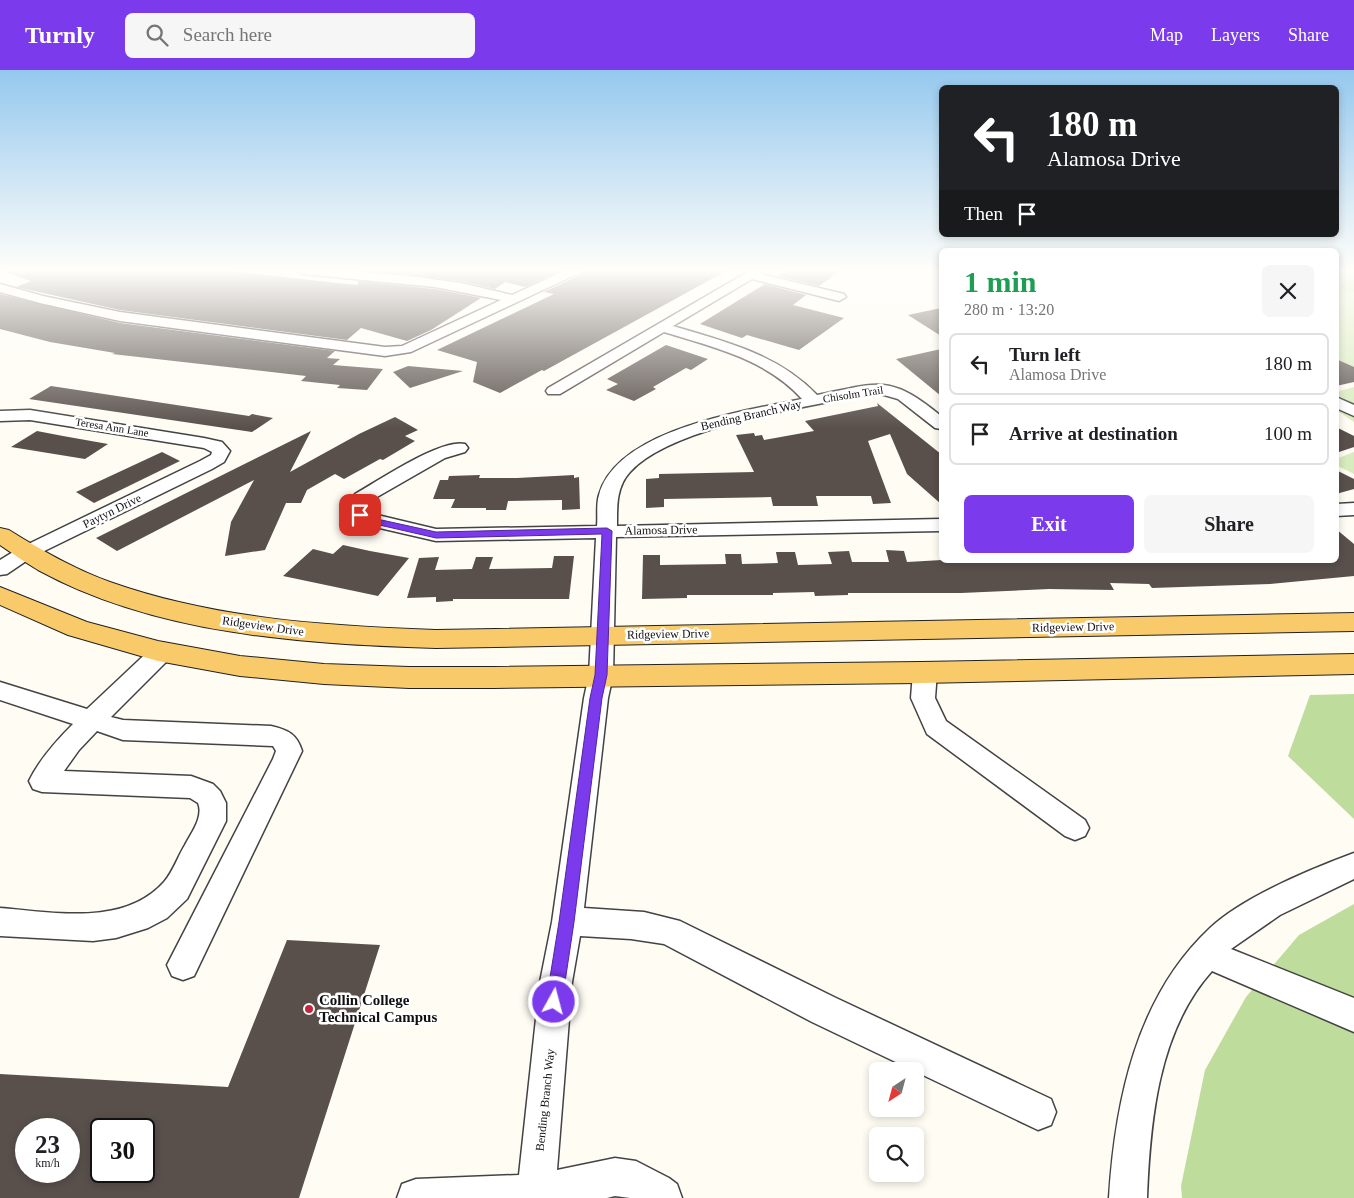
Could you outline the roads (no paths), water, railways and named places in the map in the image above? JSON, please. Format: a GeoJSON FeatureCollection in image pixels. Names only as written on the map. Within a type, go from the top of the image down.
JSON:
{"type":"FeatureCollection","features":[{"type":"Feature","properties":{"kind":"main road","name":"Ridgeview Drive"},"geometry":{"type":"LineString","coordinates":[[0,536],[25,553],[81,580],[154,604],[217,619],[286,630],[393,638],[1354,622]]}},
{"type":"Feature","properties":{"kind":"main road"},"geometry":{"type":"LineString","coordinates":[[0,595],[88,632],[163,651],[266,668],[350,675],[432,678],[1354,664]]}},
{"type":"Feature","properties":{"kind":"street"},"geometry":{"type":"LineString","coordinates":[[158,323],[393,352],[406,349],[462,323]]}},
{"type":"Feature","properties":{"kind":"street"},"geometry":{"type":"LineString","coordinates":[[554,391],[670,323]]}},
{"type":"Feature","properties":{"kind":"street"},"geometry":{"type":"LineString","coordinates":[[661,328],[762,360],[801,386],[812,401]]}},
{"type":"Feature","properties":{"kind":"street","name":"Chisolm Trail"},"geometry":{"type":"LineString","coordinates":[[812,401],[877,388],[891,389],[902,393],[939,422]]}},
{"type":"Feature","properties":{"kind":"street","name":"Bending Branch Way"},"geometry":{"type":"LineString","coordinates":[[535,1196],[556,982],[567,922],[596,698],[601,675],[608,495],[623,468],[655,446],[695,428],[812,401]]}},
{"type":"Feature","properties":{"kind":"street"},"geometry":{"type":"LineString","coordinates":[[1339,404],[1354,411]]}},
{"type":"Feature","properties":{"kind":"street","name":"Teresa Ann Lane"},"geometry":{"type":"LineString","coordinates":[[0,416],[30,415],[100,425],[204,443],[216,446],[220,451]]}},
{"type":"Feature","properties":{"kind":"street","name":"Alamosa Drive"},"geometry":{"type":"LineString","coordinates":[[459,448],[439,454],[362,498],[358,510],[360,515],[365,519],[436,535],[939,525]]}},
{"type":"Feature","properties":{"kind":"street","name":"Paytyn Drive"},"geometry":{"type":"LineString","coordinates":[[0,569],[25,553],[206,465],[218,458],[220,451]]}},
{"type":"Feature","properties":{"kind":"street"},"geometry":{"type":"LineString","coordinates":[[1339,510],[1354,509]]}},
{"type":"Feature","properties":{"kind":"street"},"geometry":{"type":"LineString","coordinates":[[0,922],[95,927],[120,924],[141,916],[160,905],[175,891],[212,821],[215,809],[212,799],[204,791],[191,787],[42,780],[70,743],[163,651]]}},
{"type":"Feature","properties":{"kind":"street"},"geometry":{"type":"LineString","coordinates":[[925,672],[923,698],[936,727],[1075,828]]}},
{"type":"Feature","properties":{"kind":"street"},"geometry":{"type":"LineString","coordinates":[[0,691],[124,730],[271,736],[280,738],[287,743],[289,751],[286,759],[183,965]]}},
{"type":"Feature","properties":{"kind":"street"},"geometry":{"type":"LineString","coordinates":[[1128,1198],[1129,1164],[1141,1086],[1160,1027],[1188,976],[1222,937],[1268,904],[1309,884],[1354,866]]}},
{"type":"Feature","properties":{"kind":"street"},"geometry":{"type":"LineString","coordinates":[[567,922],[628,923],[669,931],[824,1010],[1038,1112]]}},
{"type":"Feature","properties":{"kind":"street"},"geometry":{"type":"LineString","coordinates":[[1207,954],[1354,1015]]}},
{"type":"Feature","properties":{"kind":"street"},"geometry":{"type":"LineString","coordinates":[[416,1198],[535,1196],[614,1177],[636,1180],[656,1191],[663,1198]]}},
{"type":"Feature","properties":{"kind":"place","name":"Collin College Technical Campus"},"geometry":{"type":"Point","coordinates":[309,1009]}}]}
